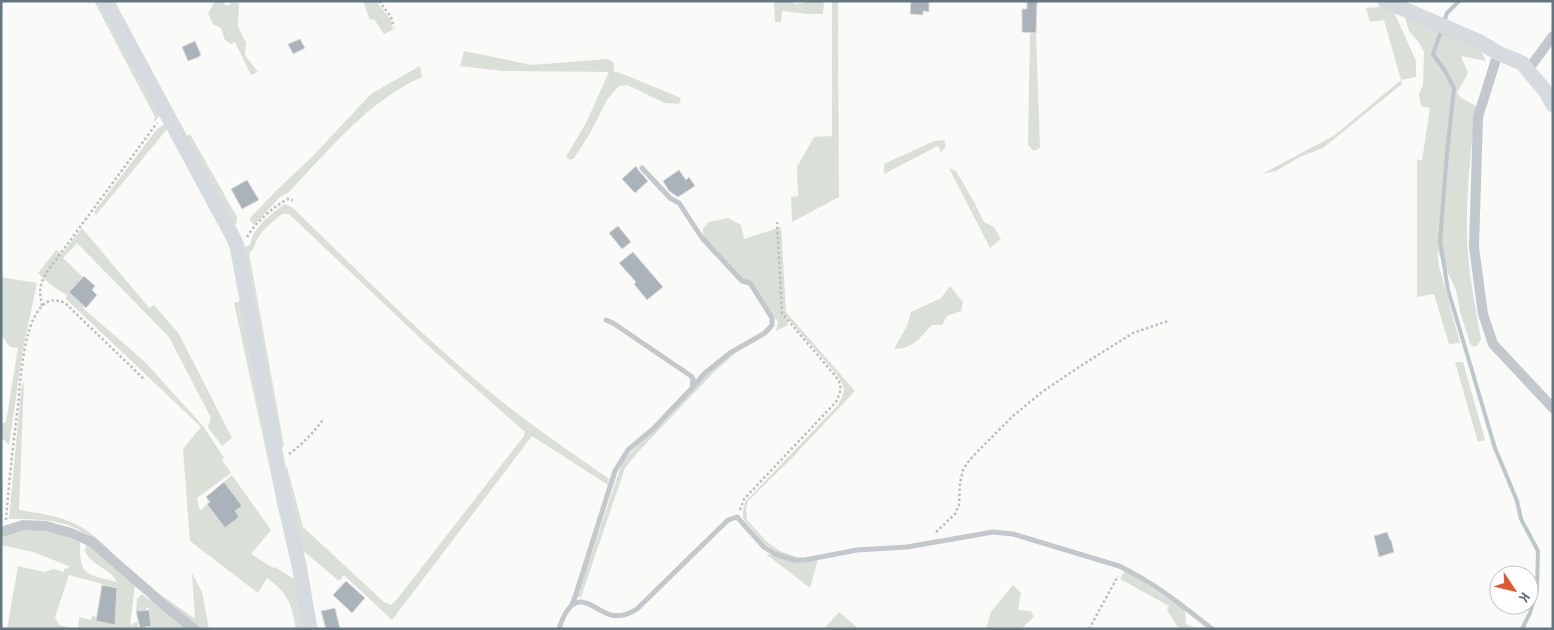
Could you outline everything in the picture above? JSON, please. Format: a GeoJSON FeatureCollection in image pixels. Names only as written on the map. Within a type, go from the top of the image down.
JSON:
{"type":"FeatureCollection","features":[{"type":"Feature","properties":{"kind":"street"},"geometry":{"type":"LineString","coordinates":[[106,1],[237,246],[310,629]]}},
{"type":"Feature","properties":{"kind":"street"},"geometry":{"type":"LineString","coordinates":[[1387,2],[1480,42],[1498,53],[1522,63],[1546,92],[1553,105]]}},
{"type":"Feature","properties":{"kind":"street"},"geometry":{"type":"LineString","coordinates":[[1528,70],[1553,36]]}},
{"type":"Feature","properties":{"kind":"street"},"geometry":{"type":"LineString","coordinates":[[1498,53],[1478,117],[1474,247],[1483,314],[1493,344],[1553,408]]}},
{"type":"Feature","properties":{"kind":"street"},"geometry":{"type":"LineString","coordinates":[[3,531],[23,525],[46,526],[71,533],[92,542],[194,629]]}},
{"type":"Feature","properties":{"kind":"lane"},"geometry":{"type":"LineString","coordinates":[[572,605],[615,471],[628,450],[653,428],[705,373],[730,353],[765,333],[772,325],[772,318],[750,283],[742,281],[705,241],[679,203],[670,198],[642,168]]}},
{"type":"Feature","properties":{"kind":"lane"},"geometry":{"type":"LineString","coordinates":[[606,320],[691,376],[693,379],[692,388]]}},
{"type":"Feature","properties":{"kind":"lane"},"geometry":{"type":"LineString","coordinates":[[559,629],[567,610],[577,602],[593,605],[610,615],[626,615],[637,609],[728,520],[737,516],[764,547],[775,554],[794,560],[806,560],[857,550],[907,547],[993,532],[1013,534],[1130,571],[1185,608],[1212,629]]}},
{"type":"Feature","properties":{"kind":"path"},"geometry":{"type":"LineString","coordinates":[[379,1],[391,17],[394,27]]}},
{"type":"Feature","properties":{"kind":"path"},"geometry":{"type":"LineString","coordinates":[[42,306],[40,284],[44,276],[166,112]]}},
{"type":"Feature","properties":{"kind":"path"},"geometry":{"type":"LineString","coordinates":[[234,238],[244,241],[250,231],[275,207],[288,199],[293,200]]}},
{"type":"Feature","properties":{"kind":"path"},"geometry":{"type":"LineString","coordinates":[[737,516],[744,499],[830,410],[841,391],[841,384],[837,378],[782,313],[777,222]]}},
{"type":"Feature","properties":{"kind":"path"},"geometry":{"type":"LineString","coordinates":[[3,531],[23,364],[29,330],[42,306],[53,300],[65,302],[145,380]]}},
{"type":"Feature","properties":{"kind":"path"},"geometry":{"type":"LineString","coordinates":[[923,544],[955,514],[959,506],[960,483],[963,470],[968,462],[1013,416],[1042,392],[1133,333],[1168,321]]}},
{"type":"Feature","properties":{"kind":"path"},"geometry":{"type":"LineString","coordinates":[[277,462],[298,448],[316,430],[324,418]]}},
{"type":"Feature","properties":{"kind":"path"},"geometry":{"type":"LineString","coordinates":[[1089,629],[1122,568]]}},
{"type":"Feature","properties":{"kind":"shaded area"},"geometry":{"type":"Polygon","coordinates":[[[94,1],[101,1],[162,114],[153,123],[155,117],[94,1]]]}},
{"type":"Feature","properties":{"kind":"shaded area"},"geometry":{"type":"Polygon","coordinates":[[[213,1],[223,1],[226,6],[235,2],[239,4],[238,26],[246,43],[245,55],[258,72],[251,75],[235,42],[231,44],[225,40],[221,28],[213,24],[208,13],[214,3],[213,1]]]}},
{"type":"Feature","properties":{"kind":"shaded area"},"geometry":{"type":"Polygon","coordinates":[[[363,1],[376,1],[391,20],[393,30],[384,34],[374,19],[370,20],[363,1]]]}},
{"type":"Feature","properties":{"kind":"shaded area"},"geometry":{"type":"Polygon","coordinates":[[[774,1],[794,1],[794,4],[804,3],[804,1],[824,1],[823,14],[782,11],[781,22],[775,22],[774,1]]]}},
{"type":"Feature","properties":{"kind":"shaded area"},"geometry":{"type":"Polygon","coordinates":[[[832,1],[838,1],[839,197],[792,222],[791,197],[798,196],[797,167],[814,137],[832,136],[832,1]]]}},
{"type":"Feature","properties":{"kind":"shaded area"},"geometry":{"type":"Polygon","coordinates":[[[1380,7],[1393,10],[1416,61],[1416,77],[1401,80],[1384,20],[1370,22],[1366,8],[1380,7]]]}},
{"type":"Feature","properties":{"kind":"shaded area"},"geometry":{"type":"Polygon","coordinates":[[[1404,15],[1478,45],[1486,61],[1461,56],[1468,73],[1457,93],[1460,97],[1476,106],[1469,171],[1467,220],[1470,275],[1481,339],[1477,346],[1471,346],[1461,315],[1456,290],[1437,250],[1439,266],[1460,343],[1449,344],[1434,294],[1417,297],[1417,159],[1422,161],[1430,108],[1421,106],[1419,94],[1423,85],[1424,52],[1418,41],[1409,31],[1404,15]]]}},
{"type":"Feature","properties":{"kind":"shaded area"},"geometry":{"type":"Polygon","coordinates":[[[1030,33],[1036,33],[1040,148],[1034,151],[1028,145],[1030,33]]]}},
{"type":"Feature","properties":{"kind":"shaded area"},"geometry":{"type":"Polygon","coordinates":[[[464,51],[532,65],[608,59],[614,63],[614,72],[681,98],[679,104],[665,103],[627,85],[619,86],[607,100],[589,135],[574,158],[570,160],[566,157],[586,123],[609,72],[503,71],[460,66],[464,51]]]}},
{"type":"Feature","properties":{"kind":"shaded area"},"geometry":{"type":"Polygon","coordinates":[[[420,66],[422,77],[402,87],[367,113],[334,143],[289,192],[280,197],[254,225],[249,219],[311,158],[371,94],[420,66]]]}},
{"type":"Feature","properties":{"kind":"shaded area"},"geometry":{"type":"Polygon","coordinates":[[[1401,80],[1402,84],[1323,148],[1302,156],[1276,171],[1262,174],[1335,135],[1401,80]]]}},
{"type":"Feature","properties":{"kind":"shaded area"},"geometry":{"type":"Polygon","coordinates":[[[166,123],[168,128],[96,215],[94,212],[157,129],[166,123]]]}},
{"type":"Feature","properties":{"kind":"shaded area"},"geometry":{"type":"Polygon","coordinates":[[[190,134],[237,217],[236,224],[231,224],[184,138],[190,134]]]}},
{"type":"Feature","properties":{"kind":"shaded area"},"geometry":{"type":"Polygon","coordinates":[[[944,140],[946,146],[941,153],[938,146],[884,174],[884,164],[934,141],[944,140]]]}},
{"type":"Feature","properties":{"kind":"shaded area"},"geometry":{"type":"Polygon","coordinates":[[[949,168],[956,171],[984,222],[994,227],[1001,239],[990,248],[949,168]]]}},
{"type":"Feature","properties":{"kind":"shaded area"},"geometry":{"type":"Polygon","coordinates":[[[285,204],[293,208],[407,318],[478,382],[526,420],[609,479],[608,485],[532,436],[392,620],[344,575],[338,580],[302,550],[283,471],[287,467],[303,527],[384,602],[391,605],[524,436],[525,432],[436,353],[289,214],[282,214],[262,232],[254,248],[249,253],[284,446],[278,449],[241,248],[250,245],[254,233],[259,227],[269,216],[285,204]]]}},
{"type":"Feature","properties":{"kind":"shaded area"},"geometry":{"type":"Polygon","coordinates":[[[728,218],[741,225],[744,239],[781,227],[786,312],[855,391],[791,459],[748,501],[746,509],[747,520],[767,542],[780,551],[799,558],[778,553],[762,541],[743,518],[745,502],[838,405],[843,394],[843,388],[838,376],[786,316],[788,325],[776,331],[778,322],[750,280],[743,280],[703,237],[703,229],[708,222],[728,218]]]}},
{"type":"Feature","properties":{"kind":"shaded area"},"geometry":{"type":"Polygon","coordinates":[[[82,228],[149,308],[154,305],[179,334],[232,438],[222,446],[208,427],[211,418],[169,337],[77,243],[63,258],[83,277],[69,292],[84,306],[83,308],[145,362],[203,426],[224,458],[222,460],[231,473],[197,498],[199,508],[201,510],[209,502],[206,497],[232,475],[271,530],[251,554],[297,581],[305,629],[296,629],[291,606],[284,594],[274,583],[267,578],[258,593],[190,541],[183,449],[201,427],[66,299],[67,295],[52,286],[38,273],[56,250],[62,254],[82,228]]]}},
{"type":"Feature","properties":{"kind":"shaded area"},"geometry":{"type":"Polygon","coordinates":[[[1,277],[37,283],[23,349],[9,445],[1,437],[1,424],[6,422],[18,348],[10,347],[1,335],[1,277]]]}},
{"type":"Feature","properties":{"kind":"shaded area"},"geometry":{"type":"Polygon","coordinates":[[[950,286],[963,302],[961,311],[947,316],[942,325],[932,325],[911,345],[901,349],[894,349],[907,326],[911,312],[941,298],[950,286]]]}},
{"type":"Feature","properties":{"kind":"shaded area"},"geometry":{"type":"Polygon","coordinates":[[[243,300],[284,514],[280,516],[234,303],[243,300]]]}},
{"type":"Feature","properties":{"kind":"shaded area"},"geometry":{"type":"Polygon","coordinates":[[[738,351],[713,373],[625,468],[581,597],[577,597],[622,463],[666,419],[707,373],[738,351]]]}},
{"type":"Feature","properties":{"kind":"shaded area"},"geometry":{"type":"Polygon","coordinates":[[[1455,362],[1463,362],[1485,440],[1478,442],[1455,362]]]}},
{"type":"Feature","properties":{"kind":"shaded area"},"geometry":{"type":"Polygon","coordinates":[[[24,381],[19,510],[67,520],[89,532],[112,552],[68,525],[46,520],[9,519],[21,390],[24,381]]]}},
{"type":"Feature","properties":{"kind":"shaded area"},"geometry":{"type":"Polygon","coordinates":[[[27,529],[53,532],[80,542],[83,568],[92,575],[117,582],[111,574],[88,557],[85,549],[87,544],[135,584],[130,626],[137,621],[139,629],[78,629],[79,617],[91,620],[92,616],[97,617],[96,621],[115,625],[117,588],[69,575],[55,617],[59,625],[75,629],[7,629],[18,566],[44,572],[54,569],[64,572],[65,568],[68,569],[69,566],[33,552],[1,545],[3,535],[27,529]]]}},
{"type":"Feature","properties":{"kind":"shaded area"},"geometry":{"type":"Polygon","coordinates":[[[766,554],[777,555],[792,562],[818,559],[810,588],[766,554]]]}},
{"type":"Feature","properties":{"kind":"shaded area"},"geometry":{"type":"Polygon","coordinates":[[[1125,570],[1185,610],[1186,624],[1198,629],[1179,629],[1167,610],[1169,606],[1120,579],[1125,570]]]}},
{"type":"Feature","properties":{"kind":"shaded area"},"geometry":{"type":"Polygon","coordinates":[[[192,573],[202,592],[209,629],[199,629],[160,594],[195,619],[192,573]]]}},
{"type":"Feature","properties":{"kind":"shaded area"},"geometry":{"type":"Polygon","coordinates":[[[1013,585],[1021,593],[1018,610],[1031,611],[1034,617],[1021,629],[986,629],[991,612],[1013,585]]]}},
{"type":"Feature","properties":{"kind":"shaded area"},"geometry":{"type":"Polygon","coordinates":[[[142,594],[149,600],[150,598],[187,629],[139,629],[151,626],[149,608],[136,611],[137,599],[142,594]]]}},
{"type":"Feature","properties":{"kind":"shaded area"},"geometry":{"type":"Polygon","coordinates":[[[839,612],[859,629],[824,629],[839,612]]]}},
{"type":"Feature","properties":{"kind":"building"},"geometry":{"type":"Polygon","coordinates":[[[911,1],[929,1],[929,12],[923,11],[923,15],[910,14],[911,1]]]}},
{"type":"Feature","properties":{"kind":"building"},"geometry":{"type":"Polygon","coordinates":[[[1027,1],[1037,1],[1036,33],[1022,32],[1022,9],[1027,9],[1027,1]]]}},
{"type":"Feature","properties":{"kind":"building"},"geometry":{"type":"Polygon","coordinates":[[[300,39],[305,48],[293,54],[288,44],[300,39]]]}},
{"type":"Feature","properties":{"kind":"building"},"geometry":{"type":"Polygon","coordinates":[[[195,41],[201,55],[188,61],[182,47],[195,41]]]}},
{"type":"Feature","properties":{"kind":"building"},"geometry":{"type":"Polygon","coordinates":[[[636,166],[648,181],[635,193],[622,179],[636,166]]]}},
{"type":"Feature","properties":{"kind":"building"},"geometry":{"type":"Polygon","coordinates":[[[679,170],[686,180],[689,177],[695,186],[678,197],[669,191],[663,181],[679,170]]]}},
{"type":"Feature","properties":{"kind":"building"},"geometry":{"type":"Polygon","coordinates":[[[247,180],[259,200],[242,209],[231,189],[247,180]]]}},
{"type":"Feature","properties":{"kind":"building"},"geometry":{"type":"Polygon","coordinates":[[[618,226],[631,242],[622,249],[609,233],[618,226]]]}},
{"type":"Feature","properties":{"kind":"building"},"geometry":{"type":"Polygon","coordinates":[[[633,252],[663,287],[647,300],[634,284],[636,282],[619,263],[633,252]]]}},
{"type":"Feature","properties":{"kind":"building"},"geometry":{"type":"Polygon","coordinates":[[[84,276],[95,286],[92,290],[97,295],[86,308],[69,292],[84,276]]]}},
{"type":"Feature","properties":{"kind":"building"},"geometry":{"type":"Polygon","coordinates":[[[224,482],[242,506],[235,511],[239,517],[225,528],[207,504],[210,502],[206,497],[224,482]]]}},
{"type":"Feature","properties":{"kind":"building"},"geometry":{"type":"Polygon","coordinates":[[[1387,532],[1394,552],[1379,557],[1374,536],[1387,532]]]}},
{"type":"Feature","properties":{"kind":"building"},"geometry":{"type":"Polygon","coordinates":[[[346,581],[365,598],[352,613],[333,595],[346,581]]]}},
{"type":"Feature","properties":{"kind":"building"},"geometry":{"type":"Polygon","coordinates":[[[102,585],[117,588],[115,625],[96,621],[102,585]]]}},
{"type":"Feature","properties":{"kind":"building"},"geometry":{"type":"Polygon","coordinates":[[[335,608],[340,629],[326,629],[321,611],[335,608]]]}},
{"type":"Feature","properties":{"kind":"building"},"geometry":{"type":"Polygon","coordinates":[[[149,610],[151,626],[140,628],[136,611],[149,610]]]}},
{"type":"Feature","properties":{"kind":"waterway"},"geometry":{"type":"LineString","coordinates":[[1444,22],[1447,13],[1459,1]]}},
{"type":"Feature","properties":{"kind":"waterway"},"geometry":{"type":"LineString","coordinates":[[1442,29],[1433,54],[1454,88],[1440,241],[1448,290],[1495,448],[1517,501],[1521,519],[1538,551],[1537,590],[1530,613],[1522,629]]}}]}
